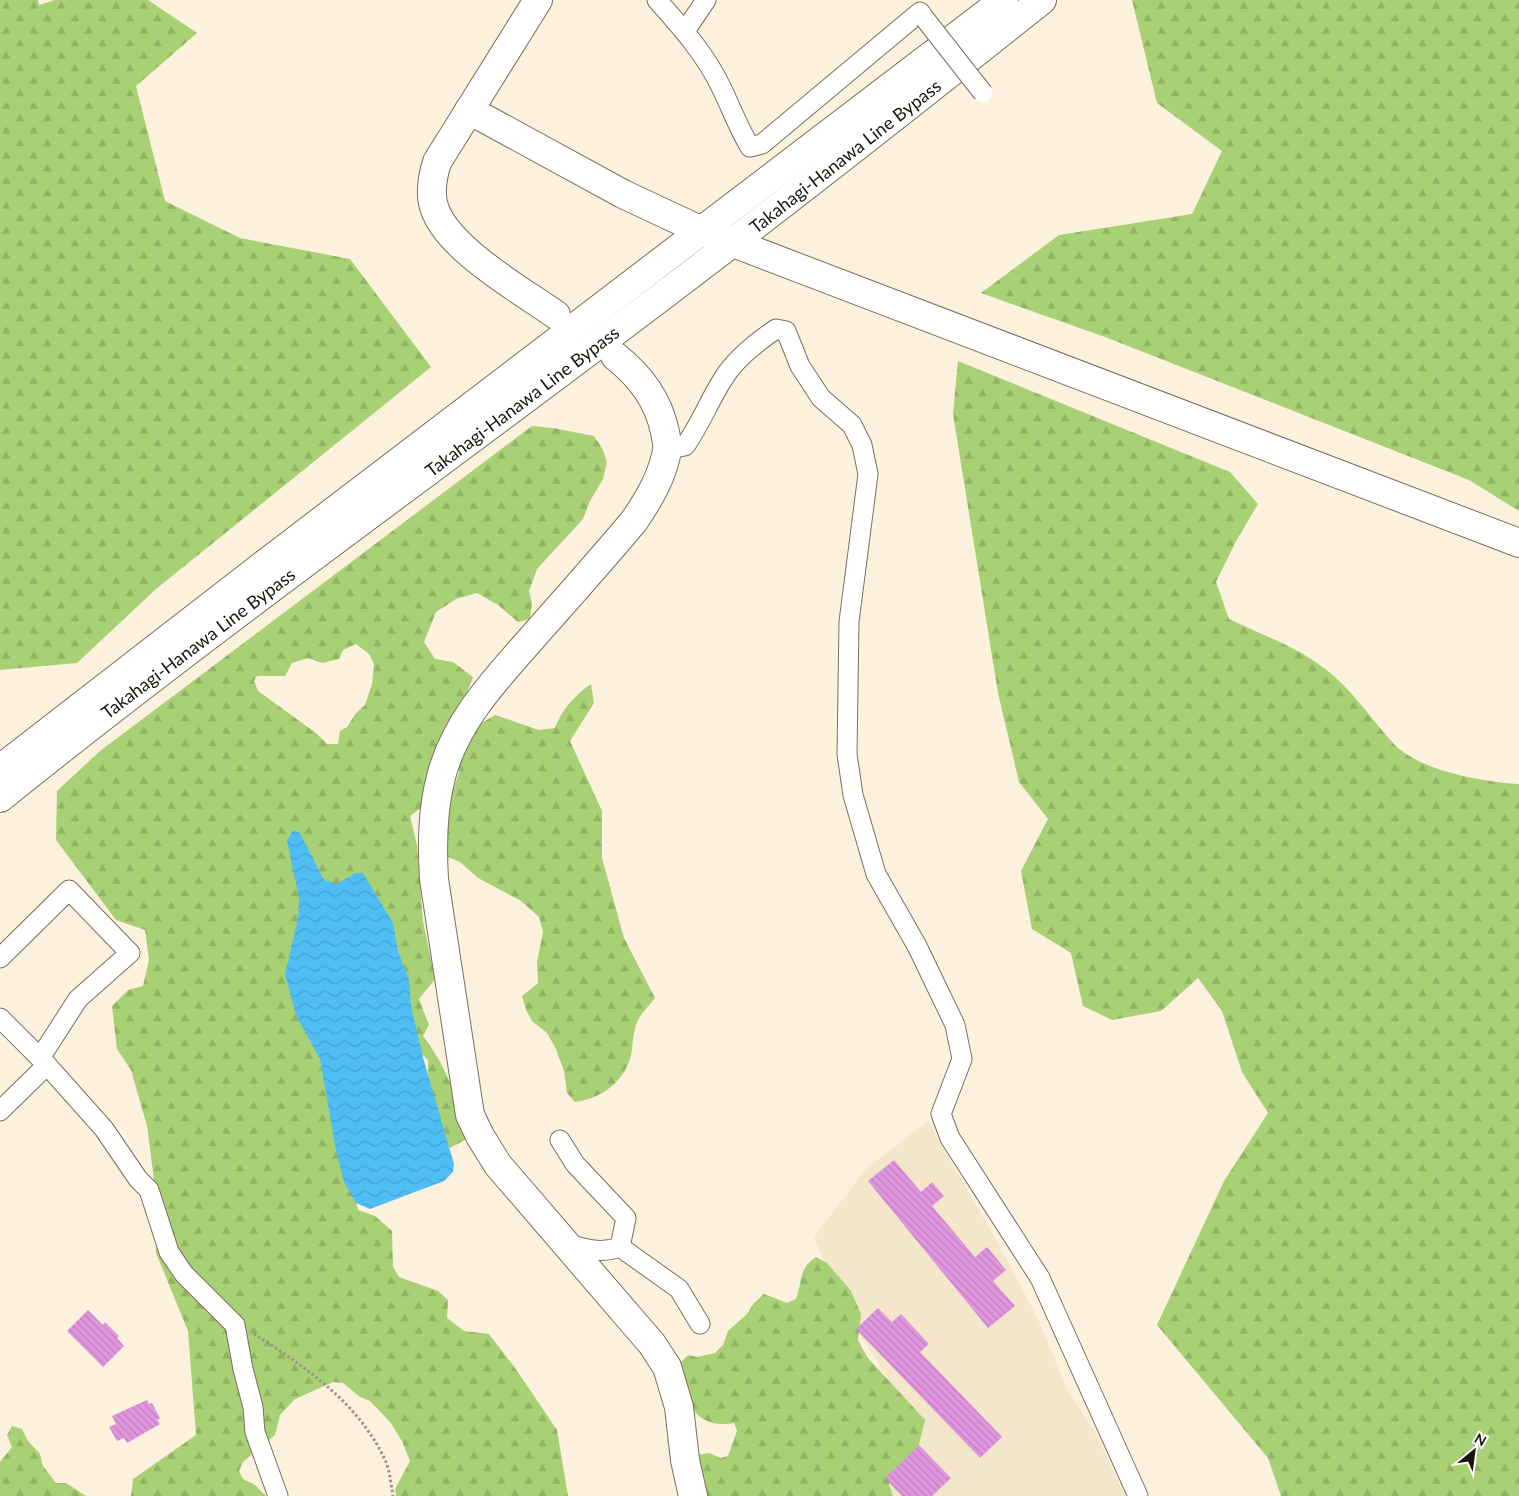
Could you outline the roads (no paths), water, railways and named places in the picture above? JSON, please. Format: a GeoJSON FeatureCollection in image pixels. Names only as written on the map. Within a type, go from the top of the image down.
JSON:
{"type":"FeatureCollection","features":[{"type":"Feature","properties":{"kind":"street"},"geometry":{"type":"LineString","coordinates":[[538,0],[437,162],[432,178],[432,192],[438,217],[446,232],[463,248],[556,315]]}},
{"type":"Feature","properties":{"kind":"street"},"geometry":{"type":"LineString","coordinates":[[657,0],[685,31],[704,57],[723,90],[739,128],[750,147],[762,144],[920,12],[984,96]]}},
{"type":"Feature","properties":{"kind":"street"},"geometry":{"type":"LineString","coordinates":[[685,31],[706,0]]}},
{"type":"Feature","properties":{"kind":"street","name":"Takahagi-Hanawa Line Bypass"},"geometry":{"type":"LineString","coordinates":[[0,770],[84,717],[265,578],[702,231],[1004,0]]}},
{"type":"Feature","properties":{"kind":"street","name":"Takahagi-Hanawa Line Bypass"},"geometry":{"type":"LineString","coordinates":[[265,578],[733,243],[1042,0]]}},
{"type":"Feature","properties":{"kind":"street"},"geometry":{"type":"LineString","coordinates":[[469,110],[623,194],[702,231],[1519,543]]}},
{"type":"Feature","properties":{"kind":"street"},"geometry":{"type":"LineString","coordinates":[[668,449],[684,446],[703,418],[727,373],[736,362],[776,330],[786,331],[800,366],[822,398],[852,426],[862,445],[868,474],[849,622],[847,754],[852,796],[876,874],[917,946],[955,1025],[962,1059],[941,1114],[950,1138],[1040,1278],[1138,1496]]}},
{"type":"Feature","properties":{"kind":"street"},"geometry":{"type":"LineString","coordinates":[[615,356],[636,375],[653,398],[662,420],[668,449],[651,496],[634,521],[474,705],[454,741],[441,776],[435,807],[432,841],[434,880],[470,1115],[480,1136],[498,1165],[652,1344],[667,1368],[679,1407],[685,1460],[693,1496]]}},
{"type":"Feature","properties":{"kind":"street","name":"Takahagi-Hanawa Line Bypass"},"geometry":{"type":"LineString","coordinates":[[0,798],[84,717]]}},
{"type":"Feature","properties":{"kind":"street"},"geometry":{"type":"LineString","coordinates":[[0,958],[69,890],[130,953],[78,999],[43,1061],[0,1111]]}},
{"type":"Feature","properties":{"kind":"street"},"geometry":{"type":"LineString","coordinates":[[0,1018],[43,1061],[104,1129],[138,1179],[149,1190],[169,1252],[184,1274],[235,1325],[253,1407],[255,1432],[278,1496]]}},
{"type":"Feature","properties":{"kind":"street"},"geometry":{"type":"LineString","coordinates":[[560,1140],[575,1164],[626,1218],[620,1247]]}},
{"type":"Feature","properties":{"kind":"street"},"geometry":{"type":"LineString","coordinates":[[564,1242],[598,1251],[610,1251],[620,1247]]}},
{"type":"Feature","properties":{"kind":"street"},"geometry":{"type":"LineString","coordinates":[[620,1247],[679,1289],[700,1324]]}},
{"type":"Feature","properties":{"kind":"water"},"geometry":{"type":"Polygon","coordinates":[[[293,830],[300,833],[324,880],[337,884],[355,873],[363,873],[393,923],[398,951],[409,980],[411,1006],[424,1061],[454,1164],[453,1172],[444,1181],[370,1209],[356,1203],[344,1182],[336,1150],[320,1059],[296,1015],[285,974],[298,919],[299,898],[287,841],[293,830]]]}}]}
